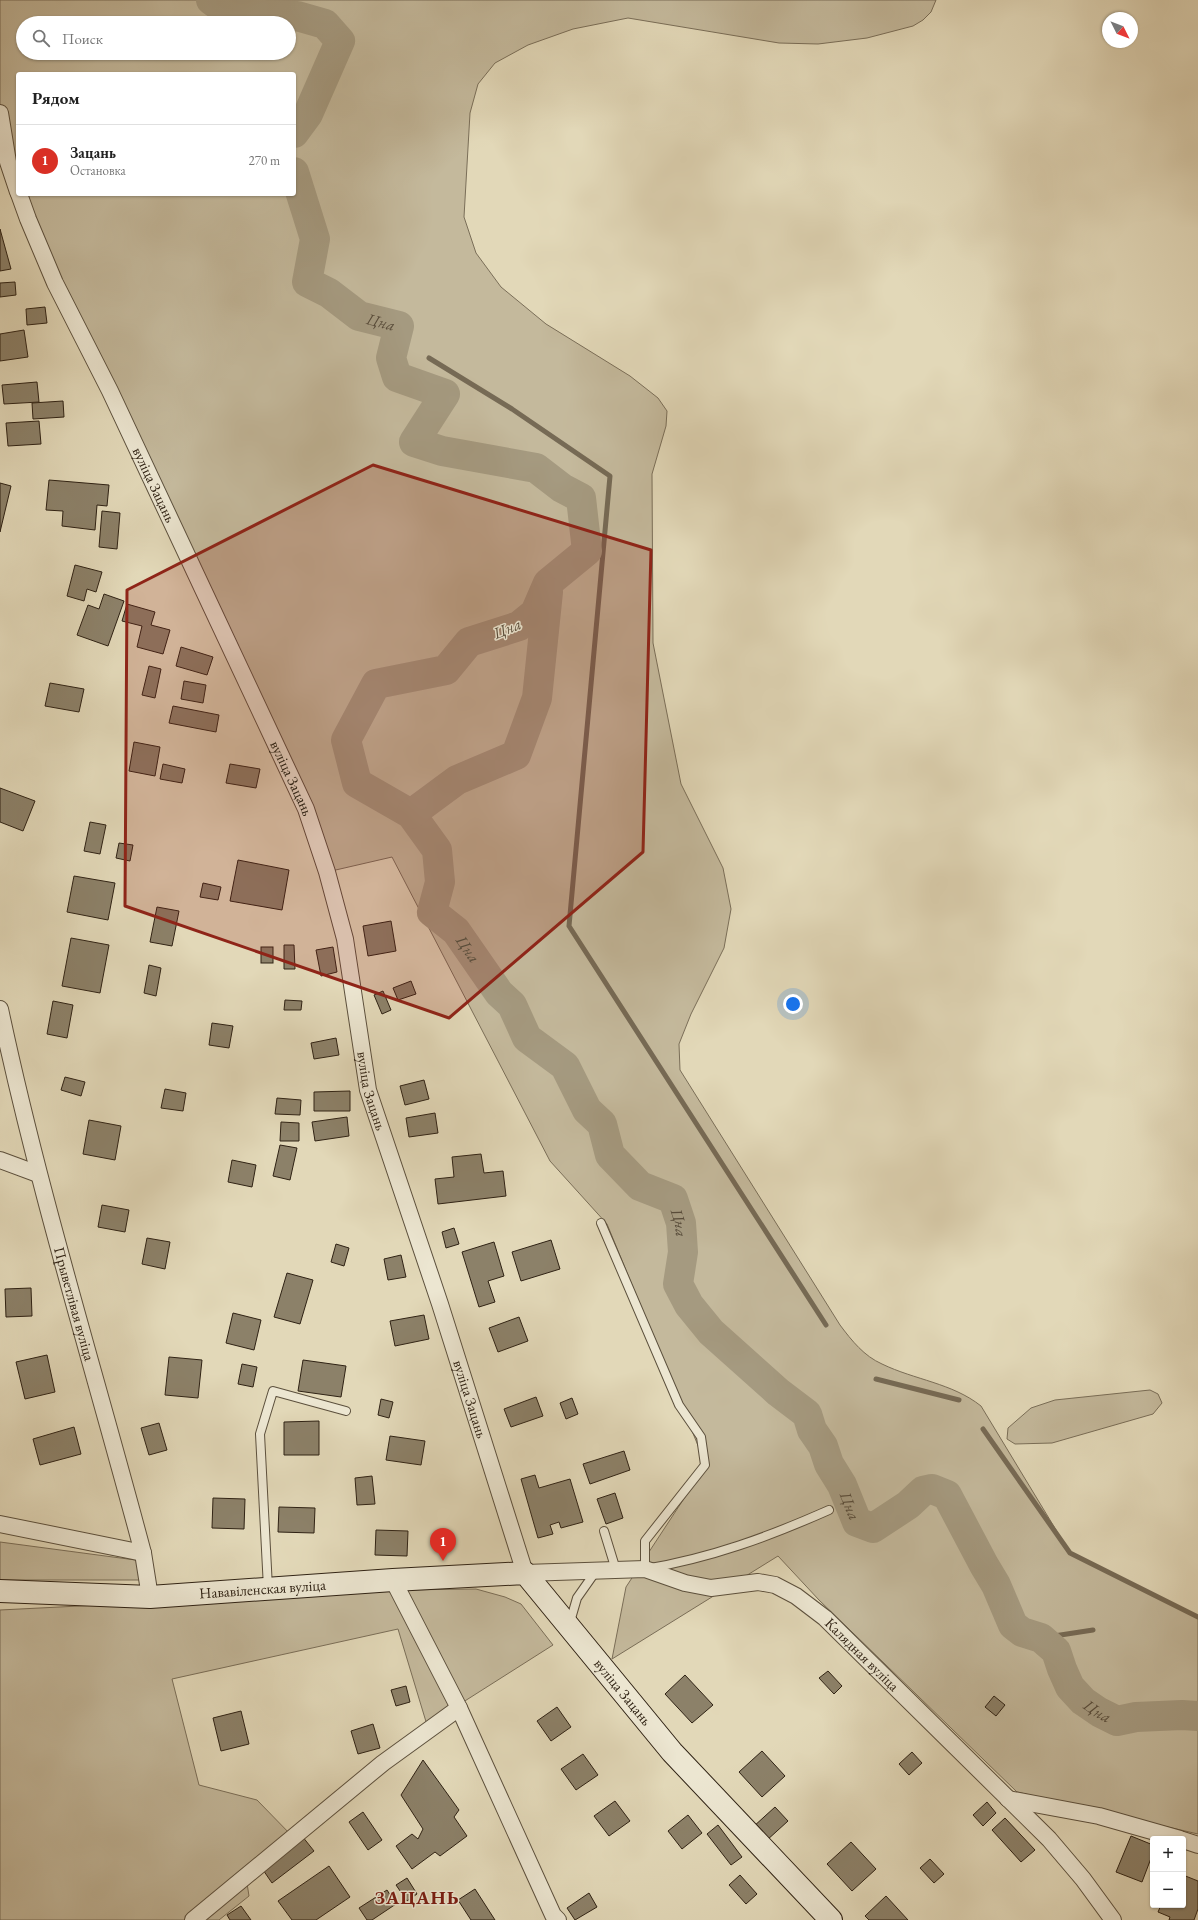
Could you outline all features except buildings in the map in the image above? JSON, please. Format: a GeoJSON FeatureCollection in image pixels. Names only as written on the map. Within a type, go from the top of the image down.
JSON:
{"type":"FeatureCollection","features":[{"type":"Feature","properties":{"kind":"street","name":"вуліца Зацань"},"geometry":{"type":"LineString","coordinates":[[0,113],[8,162],[16,187]]}},
{"type":"Feature","properties":{"kind":"street","name":"вуліца Зацань"},"geometry":{"type":"LineString","coordinates":[[19,196],[55,283],[120,411],[210,606],[284,758],[306,809],[327,872],[345,939],[368,1090],[440,1304],[526,1573],[573,1633],[627,1695],[672,1752],[831,1920]]}},
{"type":"Feature","properties":{"kind":"street","name":"Прыветлівая вуліца"},"geometry":{"type":"LineString","coordinates":[[0,1009],[15,1082],[38,1174],[143,1553],[150,1597]]}},
{"type":"Feature","properties":{"kind":"street"},"geometry":{"type":"LineString","coordinates":[[0,1160],[38,1174]]}},
{"type":"Feature","properties":{"kind":"street"},"geometry":{"type":"LineString","coordinates":[[0,1524],[143,1553]]}},
{"type":"Feature","properties":{"kind":"street","name":"Калядная вуліца"},"geometry":{"type":"LineString","coordinates":[[526,1573],[645,1568],[685,1583],[711,1588],[758,1582],[775,1585],[796,1596],[825,1618],[1049,1839],[1078,1873],[1113,1920]]}},
{"type":"Feature","properties":{"kind":"street","name":"Нававіленская вуліца"},"geometry":{"type":"LineString","coordinates":[[0,1591],[150,1597],[393,1580],[526,1573]]}},
{"type":"Feature","properties":{"kind":"street"},"geometry":{"type":"LineString","coordinates":[[393,1580],[459,1708],[553,1918]]}},
{"type":"Feature","properties":{"kind":"street"},"geometry":{"type":"LineString","coordinates":[[193,1920],[383,1763],[459,1708]]}},
{"type":"Feature","properties":{"kind":"street"},"geometry":{"type":"LineString","coordinates":[[1008,1798],[1099,1816],[1171,1836]]}},
{"type":"Feature","properties":{"kind":"street"},"geometry":{"type":"LineString","coordinates":[[1186,1840],[1198,1845]]}},
{"type":"Feature","properties":{"kind":"lane"},"geometry":{"type":"LineString","coordinates":[[601,1223],[679,1405],[701,1437],[705,1465],[645,1541],[645,1568],[680,1563],[712,1555],[774,1534],[830,1510]]}},
{"type":"Feature","properties":{"kind":"lane"},"geometry":{"type":"LineString","coordinates":[[268,1589],[260,1434],[273,1391],[346,1411]]}},
{"type":"Feature","properties":{"kind":"lane"},"geometry":{"type":"LineString","coordinates":[[604,1531],[616,1570]]}},
{"type":"Feature","properties":{"kind":"lane"},"geometry":{"type":"LineString","coordinates":[[573,1633],[570,1621],[578,1598],[596,1571]]}},
{"type":"Feature","properties":{"kind":"highlighted area"},"geometry":{"type":"Polygon","coordinates":[[[373,465],[651,550],[643,852],[449,1018],[125,906],[127,590],[373,465]]]}},
{"type":"Feature","properties":{"kind":"shaded area"},"geometry":{"type":"Polygon","coordinates":[[[0,0],[936,0],[931,12],[923,20],[913,26],[867,38],[818,44],[779,43],[628,18],[573,29],[528,45],[495,63],[478,84],[470,113],[464,217],[476,253],[501,287],[546,324],[630,376],[658,398],[667,411],[666,426],[652,474],[653,643],[681,784],[723,868],[731,909],[724,948],[691,1014],[679,1044],[680,1070],[840,1325],[859,1348],[882,1364],[958,1392],[981,1406],[1070,1553],[1198,1617],[1198,1834],[1017,1792],[819,1600],[778,1556],[612,1659],[626,1587],[706,1465],[607,1224],[550,1161],[392,857],[327,872],[110,391],[25,196],[296,196],[296,72],[16,72],[16,168],[0,111],[0,0]]]}},
{"type":"Feature","properties":{"kind":"shaded area"},"geometry":{"type":"Polygon","coordinates":[[[1150,1390],[1158,1394],[1162,1403],[1153,1414],[1052,1443],[1015,1444],[1007,1439],[1008,1428],[1031,1408],[1055,1400],[1150,1390]]]}},
{"type":"Feature","properties":{"kind":"shaded area"},"geometry":{"type":"Polygon","coordinates":[[[0,1542],[143,1561],[148,1580],[0,1580],[0,1542]]]}},
{"type":"Feature","properties":{"kind":"shaded area"},"geometry":{"type":"Polygon","coordinates":[[[476,1589],[505,1597],[521,1604],[553,1645],[427,1725],[398,1629],[172,1679],[199,1785],[257,1800],[294,1838],[246,1877],[249,1896],[219,1920],[0,1920],[0,1610],[396,1590],[476,1589]]]}},
{"type":"Feature","properties":{"kind":"waterway","name":"Цна"},"geometry":{"type":"LineString","coordinates":[[211,0],[218,5],[263,15],[297,16],[325,24],[340,41],[308,114],[296,130]]}},
{"type":"Feature","properties":{"kind":"waterway","name":"Цна"},"geometry":{"type":"LineString","coordinates":[[296,178],[315,239],[307,282],[329,293],[359,316],[399,326],[391,358],[397,377],[445,394],[414,442],[442,451],[536,468],[562,488],[581,498],[587,551],[548,583],[535,613],[519,626],[469,642],[446,670],[376,684],[346,740],[357,783],[411,814],[437,850],[440,882],[432,912],[456,931],[499,993],[512,1005],[527,1038],[565,1066],[587,1110],[602,1124],[610,1155],[640,1186],[673,1199],[681,1223],[683,1252],[678,1284],[689,1305],[711,1332],[778,1392],[807,1414],[812,1430],[823,1446],[829,1464],[842,1485],[857,1522],[873,1528],[908,1505],[923,1491],[932,1489],[947,1495],[996,1585],[1013,1625],[1022,1632],[1041,1638],[1056,1651],[1070,1687],[1083,1701],[1099,1712],[1117,1721],[1136,1717],[1182,1715],[1198,1716]]}},
{"type":"Feature","properties":{"kind":"waterway"},"geometry":{"type":"LineString","coordinates":[[429,358],[512,409],[610,476],[569,926],[826,1325]]}},
{"type":"Feature","properties":{"kind":"waterway"},"geometry":{"type":"LineString","coordinates":[[411,814],[457,780],[516,755],[537,698],[548,592]]}},
{"type":"Feature","properties":{"kind":"waterway"},"geometry":{"type":"LineString","coordinates":[[876,1379],[959,1400]]}},
{"type":"Feature","properties":{"kind":"waterway"},"geometry":{"type":"LineString","coordinates":[[983,1429],[1070,1553],[1198,1617]]}},
{"type":"Feature","properties":{"kind":"waterway"},"geometry":{"type":"LineString","coordinates":[[1041,1638],[1093,1630]]}},
{"type":"Feature","properties":{"kind":"place","name":"Зацань"},"geometry":{"type":"Point","coordinates":[443,1561]}},
{"type":"Feature","properties":{"kind":"district","name":"ЗАЦАНЬ"},"geometry":{"type":"Point","coordinates":[417,1897]}}]}
